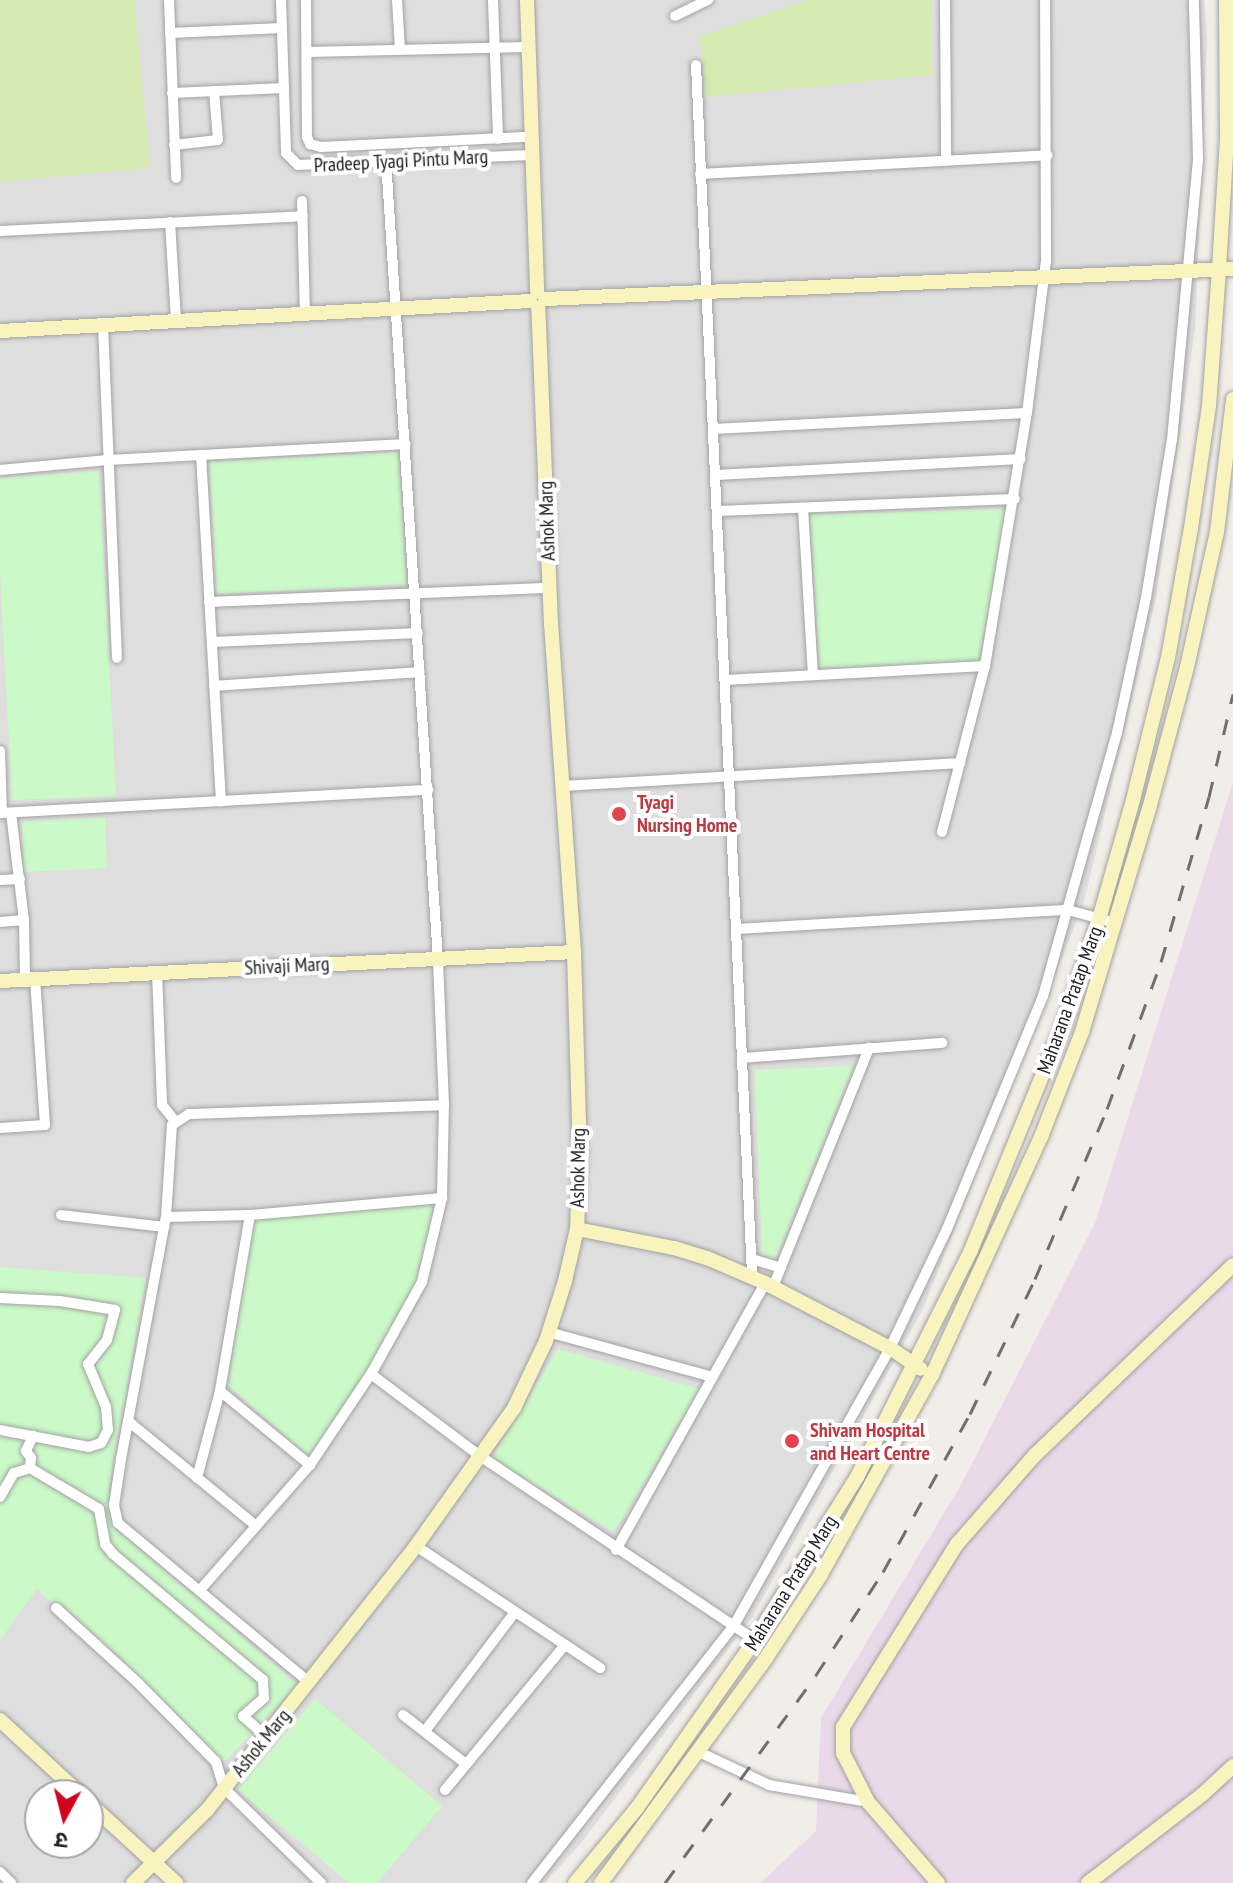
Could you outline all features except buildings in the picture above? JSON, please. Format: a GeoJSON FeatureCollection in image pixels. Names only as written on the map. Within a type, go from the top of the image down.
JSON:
{"type":"FeatureCollection","features":[{"type":"Feature","properties":{"kind":"street"},"geometry":{"type":"LineString","coordinates":[[169,0],[176,178]]}},
{"type":"Feature","properties":{"kind":"street","name":"Pradeep Tyagi Pintu Marg"},"geometry":{"type":"LineString","coordinates":[[281,0],[286,153],[298,165],[530,155]]}},
{"type":"Feature","properties":{"kind":"street"},"geometry":{"type":"LineString","coordinates":[[306,0],[307,137],[310,144],[321,147],[529,137]]}},
{"type":"Feature","properties":{"kind":"street"},"geometry":{"type":"LineString","coordinates":[[397,0],[400,49]]}},
{"type":"Feature","properties":{"kind":"street"},"geometry":{"type":"LineString","coordinates":[[493,0],[498,139]]}},
{"type":"Feature","properties":{"kind":"street","name":"Ashok Marg"},"geometry":{"type":"LineString","coordinates":[[133,1883],[224,1788],[310,1683],[416,1546],[514,1408],[548,1332],[577,1229],[580,1155],[574,952],[550,588],[529,137],[527,0]]}},
{"type":"Feature","properties":{"kind":"street"},"geometry":{"type":"LineString","coordinates":[[675,16],[708,0]]}},
{"type":"Feature","properties":{"kind":"street"},"geometry":{"type":"LineString","coordinates":[[945,0],[946,159]]}},
{"type":"Feature","properties":{"kind":"street"},"geometry":{"type":"LineString","coordinates":[[942,832],[985,666],[1015,499],[1044,276],[1047,155],[1045,0]]}},
{"type":"Feature","properties":{"kind":"street"},"geometry":{"type":"LineString","coordinates":[[532,1883],[733,1627],[890,1348],[1001,1102],[1043,996],[1117,733],[1146,598],[1172,440],[1198,158],[1194,0]]}},
{"type":"Feature","properties":{"kind":"street","name":"Maharana Pratap Marg"},"geometry":{"type":"LineString","coordinates":[[575,1883],[637,1808],[755,1640],[849,1490],[915,1366],[1017,1141],[1063,1025],[1100,916],[1133,800],[1173,629],[1209,406],[1226,269],[1226,0]]}},
{"type":"Feature","properties":{"kind":"street"},"geometry":{"type":"LineString","coordinates":[[170,33],[282,28]]}},
{"type":"Feature","properties":{"kind":"street"},"geometry":{"type":"LineString","coordinates":[[307,52],[528,47]]}},
{"type":"Feature","properties":{"kind":"street"},"geometry":{"type":"LineString","coordinates":[[696,65],[752,1259],[764,1282]]}},
{"type":"Feature","properties":{"kind":"street"},"geometry":{"type":"LineString","coordinates":[[172,93],[284,88]]}},
{"type":"Feature","properties":{"kind":"street"},"geometry":{"type":"LineString","coordinates":[[174,145],[218,140],[214,91]]}},
{"type":"Feature","properties":{"kind":"street"},"geometry":{"type":"LineString","coordinates":[[700,174],[1047,155]]}},
{"type":"Feature","properties":{"kind":"street"},"geometry":{"type":"LineString","coordinates":[[200,1590],[310,1465],[371,1374],[422,1282],[442,1198],[444,1105],[438,960],[386,161]]}},
{"type":"Feature","properties":{"kind":"street"},"geometry":{"type":"LineString","coordinates":[[302,201],[305,314]]}},
{"type":"Feature","properties":{"kind":"street"},"geometry":{"type":"LineString","coordinates":[[0,231],[303,216]]}},
{"type":"Feature","properties":{"kind":"street"},"geometry":{"type":"LineString","coordinates":[[170,222],[176,321]]}},
{"type":"Feature","properties":{"kind":"street"},"geometry":{"type":"LineString","coordinates":[[0,331],[538,300],[1226,269]]}},
{"type":"Feature","properties":{"kind":"street"},"geometry":{"type":"LineString","coordinates":[[103,325],[117,658]]}},
{"type":"Feature","properties":{"kind":"street","name":"Maharana Pratap Marg"},"geometry":{"type":"LineString","coordinates":[[601,1883],[699,1752],[820,1576],[932,1375],[1041,1137],[1082,1032],[1116,923],[1187,667],[1214,547],[1233,399]]}},
{"type":"Feature","properties":{"kind":"street"},"geometry":{"type":"LineString","coordinates":[[713,429],[1027,413]]}},
{"type":"Feature","properties":{"kind":"street"},"geometry":{"type":"LineString","coordinates":[[0,470],[108,460],[406,444]]}},
{"type":"Feature","properties":{"kind":"street"},"geometry":{"type":"LineString","coordinates":[[201,455],[221,801]]}},
{"type":"Feature","properties":{"kind":"street"},"geometry":{"type":"LineString","coordinates":[[716,475],[1021,459]]}},
{"type":"Feature","properties":{"kind":"street"},"geometry":{"type":"LineString","coordinates":[[717,511],[1015,499]]}},
{"type":"Feature","properties":{"kind":"street"},"geometry":{"type":"LineString","coordinates":[[803,508],[813,674]]}},
{"type":"Feature","properties":{"kind":"street"},"geometry":{"type":"LineString","coordinates":[[209,602],[550,588]]}},
{"type":"Feature","properties":{"kind":"street"},"geometry":{"type":"LineString","coordinates":[[212,642],[418,633]]}},
{"type":"Feature","properties":{"kind":"street"},"geometry":{"type":"LineString","coordinates":[[725,680],[985,666]]}},
{"type":"Feature","properties":{"kind":"street"},"geometry":{"type":"LineString","coordinates":[[214,686],[420,672]]}},
{"type":"Feature","properties":{"kind":"street"},"geometry":{"type":"LineString","coordinates":[[0,751],[4,813],[20,879],[45,1125],[0,1128]]}},
{"type":"Feature","properties":{"kind":"street"},"geometry":{"type":"LineString","coordinates":[[563,786],[960,763]]}},
{"type":"Feature","properties":{"kind":"street"},"geometry":{"type":"LineString","coordinates":[[4,813],[428,790]]}},
{"type":"Feature","properties":{"kind":"street"},"geometry":{"type":"LineString","coordinates":[[0,880],[20,879]]}},
{"type":"Feature","properties":{"kind":"street"},"geometry":{"type":"LineString","coordinates":[[736,929],[1068,910],[1100,916],[1116,923]]}},
{"type":"Feature","properties":{"kind":"street"},"geometry":{"type":"LineString","coordinates":[[0,922],[24,920]]}},
{"type":"Feature","properties":{"kind":"street","name":"Shivaji Marg"},"geometry":{"type":"LineString","coordinates":[[0,981],[574,952]]}},
{"type":"Feature","properties":{"kind":"street"},"geometry":{"type":"LineString","coordinates":[[157,972],[162,1105],[175,1121],[165,1222],[114,1505],[118,1523],[310,1683]]}},
{"type":"Feature","properties":{"kind":"street"},"geometry":{"type":"LineString","coordinates":[[742,1058],[942,1043]]}},
{"type":"Feature","properties":{"kind":"street"},"geometry":{"type":"LineString","coordinates":[[616,1550],[764,1282],[781,1268],[869,1048]]}},
{"type":"Feature","properties":{"kind":"street"},"geometry":{"type":"LineString","coordinates":[[175,1121],[189,1114],[444,1105]]}},
{"type":"Feature","properties":{"kind":"street"},"geometry":{"type":"LineString","coordinates":[[61,1215],[165,1222],[442,1198]]}},
{"type":"Feature","properties":{"kind":"street"},"geometry":{"type":"LineString","coordinates":[[197,1478],[220,1391],[250,1215]]}},
{"type":"Feature","properties":{"kind":"street"},"geometry":{"type":"LineString","coordinates":[[577,1229],[674,1248],[764,1282],[890,1348],[932,1375]]}},
{"type":"Feature","properties":{"kind":"street"},"geometry":{"type":"LineString","coordinates":[[752,1259],[781,1268]]}},
{"type":"Feature","properties":{"kind":"street"},"geometry":{"type":"LineString","coordinates":[[938,1883],[868,1802],[843,1753],[843,1727],[957,1544],[1035,1455],[1233,1265]]}},
{"type":"Feature","properties":{"kind":"street"},"geometry":{"type":"LineString","coordinates":[[0,1298],[60,1301],[115,1310],[107,1340],[88,1364],[106,1407],[108,1430],[101,1443],[89,1447],[0,1430]]}},
{"type":"Feature","properties":{"kind":"street"},"geometry":{"type":"LineString","coordinates":[[548,1332],[712,1377]]}},
{"type":"Feature","properties":{"kind":"street"},"geometry":{"type":"LineString","coordinates":[[371,1374],[480,1456],[616,1550],[755,1640]]}},
{"type":"Feature","properties":{"kind":"street"},"geometry":{"type":"LineString","coordinates":[[220,1391],[310,1465]]}},
{"type":"Feature","properties":{"kind":"street"},"geometry":{"type":"LineString","coordinates":[[128,1421],[255,1525]]}},
{"type":"Feature","properties":{"kind":"street"},"geometry":{"type":"LineString","coordinates":[[30,1468],[31,1458],[26,1451],[33,1436]]}},
{"type":"Feature","properties":{"kind":"street"},"geometry":{"type":"LineString","coordinates":[[0,1497],[14,1473],[30,1468],[99,1509],[105,1544],[113,1554],[263,1680],[264,1698],[243,1716],[266,1737]]}},
{"type":"Feature","properties":{"kind":"street"},"geometry":{"type":"LineString","coordinates":[[416,1546],[600,1668]]}},
{"type":"Feature","properties":{"kind":"street"},"geometry":{"type":"LineString","coordinates":[[56,1608],[138,1683],[216,1762],[224,1788],[321,1883]]}},
{"type":"Feature","properties":{"kind":"street"},"geometry":{"type":"LineString","coordinates":[[425,1731],[515,1612]]}},
{"type":"Feature","properties":{"kind":"street"},"geometry":{"type":"LineString","coordinates":[[445,1790],[565,1645]]}},
{"type":"Feature","properties":{"kind":"street"},"geometry":{"type":"LineString","coordinates":[[403,1715],[466,1764]]}},
{"type":"Feature","properties":{"kind":"street"},"geometry":{"type":"LineString","coordinates":[[0,1720],[64,1779]]}},
{"type":"Feature","properties":{"kind":"street"},"geometry":{"type":"LineString","coordinates":[[699,1752],[769,1785],[868,1802]]}},
{"type":"Feature","properties":{"kind":"street"},"geometry":{"type":"LineString","coordinates":[[1088,1883],[1203,1794],[1233,1766]]}},
{"type":"Feature","properties":{"kind":"street"},"geometry":{"type":"LineString","coordinates":[[104,1817],[176,1883]]}},
{"type":"Feature","properties":{"kind":"street"},"geometry":{"type":"LineString","coordinates":[[0,1872],[11,1883]]}},
{"type":"Feature","properties":{"kind":"shaded area"},"geometry":{"type":"Polygon","coordinates":[[[0,0],[1204,0],[1207,38],[1195,329],[1156,598],[1084,902],[923,1309],[751,1619],[582,1842],[545,1883],[0,1883],[0,0]]]}},
{"type":"Feature","properties":{"kind":"shaded area"},"geometry":{"type":"Polygon","coordinates":[[[1233,782],[1233,1883],[760,1883],[816,1831],[821,1718],[962,1483],[1095,1223],[1233,782]]]}},
{"type":"Feature","properties":{"kind":"green space"},"geometry":{"type":"Polygon","coordinates":[[[0,0],[134,0],[150,168],[0,182],[0,0]]]}},
{"type":"Feature","properties":{"kind":"green space"},"geometry":{"type":"Polygon","coordinates":[[[808,0],[932,0],[932,75],[705,97],[700,36],[808,0]]]}},
{"type":"Feature","properties":{"kind":"green space"},"geometry":{"type":"Polygon","coordinates":[[[399,452],[406,584],[217,594],[210,462],[399,452]]]}},
{"type":"Feature","properties":{"kind":"green space"},"geometry":{"type":"Polygon","coordinates":[[[99,471],[116,796],[12,800],[0,573],[0,478],[99,471]]]}},
{"type":"Feature","properties":{"kind":"green space"},"geometry":{"type":"Polygon","coordinates":[[[1008,509],[978,662],[820,668],[810,515],[1008,509]]]}},
{"type":"Feature","properties":{"kind":"green space"},"geometry":{"type":"Polygon","coordinates":[[[105,818],[107,868],[24,872],[22,821],[105,818]]]}},
{"type":"Feature","properties":{"kind":"green space"},"geometry":{"type":"Polygon","coordinates":[[[853,1066],[773,1264],[762,1257],[755,1070],[853,1066]]]}},
{"type":"Feature","properties":{"kind":"green space"},"geometry":{"type":"Polygon","coordinates":[[[436,1204],[419,1282],[368,1380],[309,1457],[228,1385],[254,1218],[436,1204]]]}},
{"type":"Feature","properties":{"kind":"green space"},"geometry":{"type":"Polygon","coordinates":[[[0,1267],[146,1278],[109,1486],[109,1513],[119,1532],[298,1685],[223,1763],[37,1589],[0,1640],[0,1267]]]}},
{"type":"Feature","properties":{"kind":"green space"},"geometry":{"type":"Polygon","coordinates":[[[558,1349],[700,1389],[614,1532],[492,1459],[558,1349]]]}},
{"type":"Feature","properties":{"kind":"green space"},"geometry":{"type":"Polygon","coordinates":[[[315,1699],[442,1806],[377,1883],[349,1883],[238,1790],[315,1699]]]}},
{"type":"Feature","properties":{"kind":"railway"},"geometry":{"type":"LineString","coordinates":[[665,1883],[816,1675],[883,1572],[970,1414],[1035,1279],[1107,1109],[1161,962],[1209,797],[1233,694]]}},
{"type":"Feature","properties":{"kind":"place","name":"Tyagi Nursing Home"},"geometry":{"type":"Point","coordinates":[619,814]}},
{"type":"Feature","properties":{"kind":"place","name":"Shivam Hospital and Heart Centre"},"geometry":{"type":"Point","coordinates":[792,1441]}}]}
